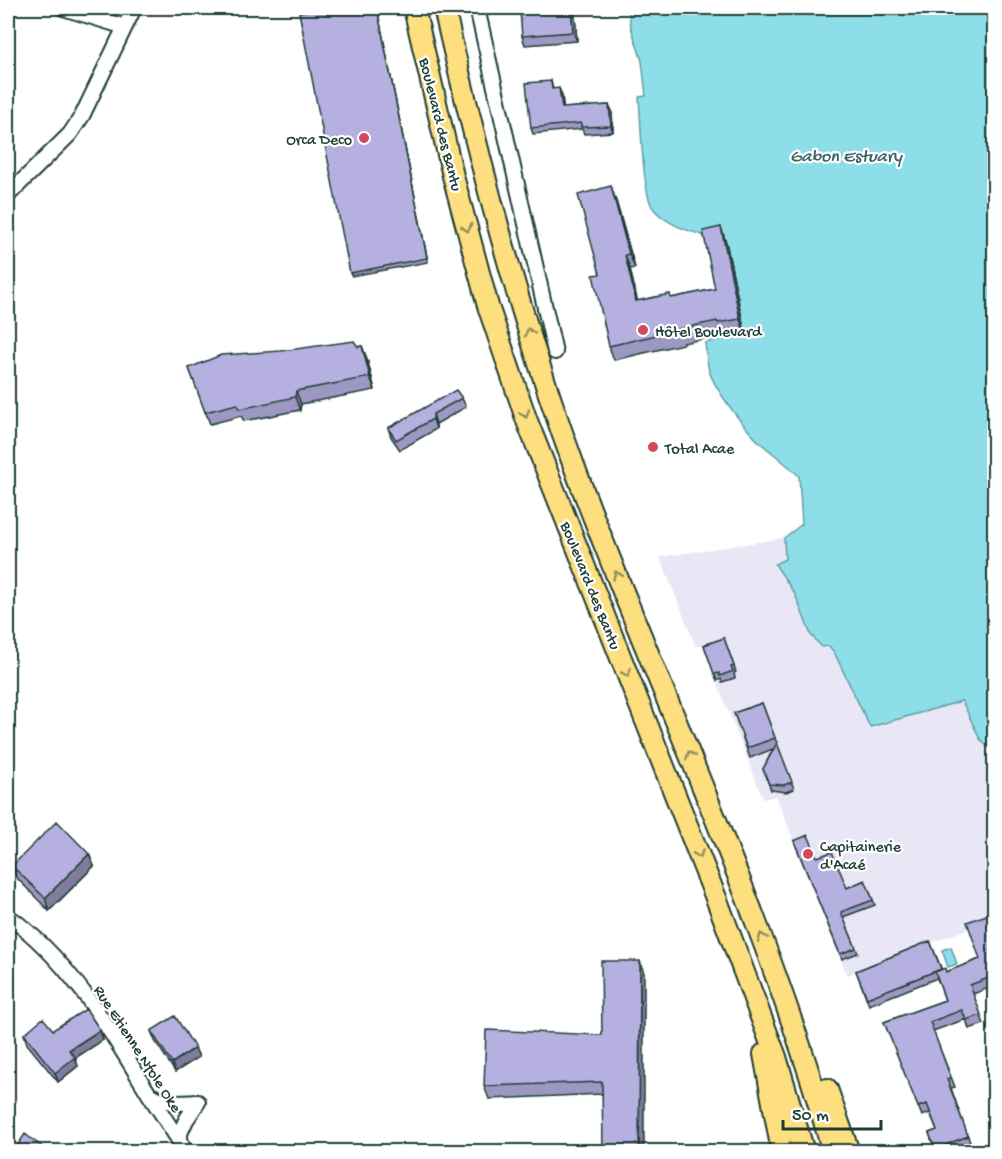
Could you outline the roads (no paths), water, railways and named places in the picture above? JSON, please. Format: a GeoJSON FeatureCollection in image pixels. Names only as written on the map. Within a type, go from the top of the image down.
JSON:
{"type":"FeatureCollection","features":[{"type":"Feature","properties":{"kind":"highway","name":"Boulevard des Bantu"},"geometry":{"type":"LineString","coordinates":[[414,8],[453,176],[488,306],[527,421],[718,903],[788,1094],[804,1152]]}},
{"type":"Feature","properties":{"kind":"highway","name":"Boulevard des Bantu"},"geometry":{"type":"LineString","coordinates":[[444,8],[496,222],[543,377],[596,524],[773,964],[833,1152]]}},
{"type":"Feature","properties":{"kind":"highway"},"geometry":{"type":"LineString","coordinates":[[773,964],[783,977],[806,1032],[849,1152]]}},
{"type":"Feature","properties":{"kind":"highway"},"geometry":{"type":"LineString","coordinates":[[755,1001],[782,1152]]}},
{"type":"Feature","properties":{"kind":"street"},"geometry":{"type":"LineString","coordinates":[[63,8],[125,27]]}},
{"type":"Feature","properties":{"kind":"street"},"geometry":{"type":"LineString","coordinates":[[8,195],[70,134],[82,116],[134,8]]}},
{"type":"Feature","properties":{"kind":"street"},"geometry":{"type":"LineString","coordinates":[[477,8],[555,352]]}},
{"type":"Feature","properties":{"kind":"street","name":"Rue Etienne Nfole Oke"},"geometry":{"type":"LineString","coordinates":[[8,916],[45,948],[85,994],[112,1032],[186,1152]]}},
{"type":"Feature","properties":{"kind":"street"},"geometry":{"type":"LineString","coordinates":[[150,1095],[164,1102],[176,1104],[198,1102],[178,1138]]}},
{"type":"Feature","properties":{"kind":"water","name":"Gabon Estuary"},"geometry":{"type":"Polygon","coordinates":[[[628,8],[994,8],[994,761],[991,750],[980,739],[962,701],[870,727],[834,652],[829,646],[822,647],[811,635],[795,594],[775,564],[785,559],[784,538],[802,524],[799,476],[749,431],[725,400],[709,371],[705,343],[745,333],[715,239],[666,220],[653,208],[649,200],[644,172],[639,97],[646,96],[642,61],[631,27],[628,8]]]}},
{"type":"Feature","properties":{"kind":"water"},"geometry":{"type":"Polygon","coordinates":[[[951,947],[957,964],[948,967],[942,950],[951,947]]]}},
{"type":"Feature","properties":{"kind":"place","name":"Orca Deco"},"geometry":{"type":"Point","coordinates":[364,138]}},
{"type":"Feature","properties":{"kind":"place","name":"Hôtel Boulevard"},"geometry":{"type":"Point","coordinates":[643,330]}},
{"type":"Feature","properties":{"kind":"place","name":"Total Acae"},"geometry":{"type":"Point","coordinates":[653,447]}},
{"type":"Feature","properties":{"kind":"place","name":"Capitainerie d'Acaé"},"geometry":{"type":"Point","coordinates":[808,854]}}]}
